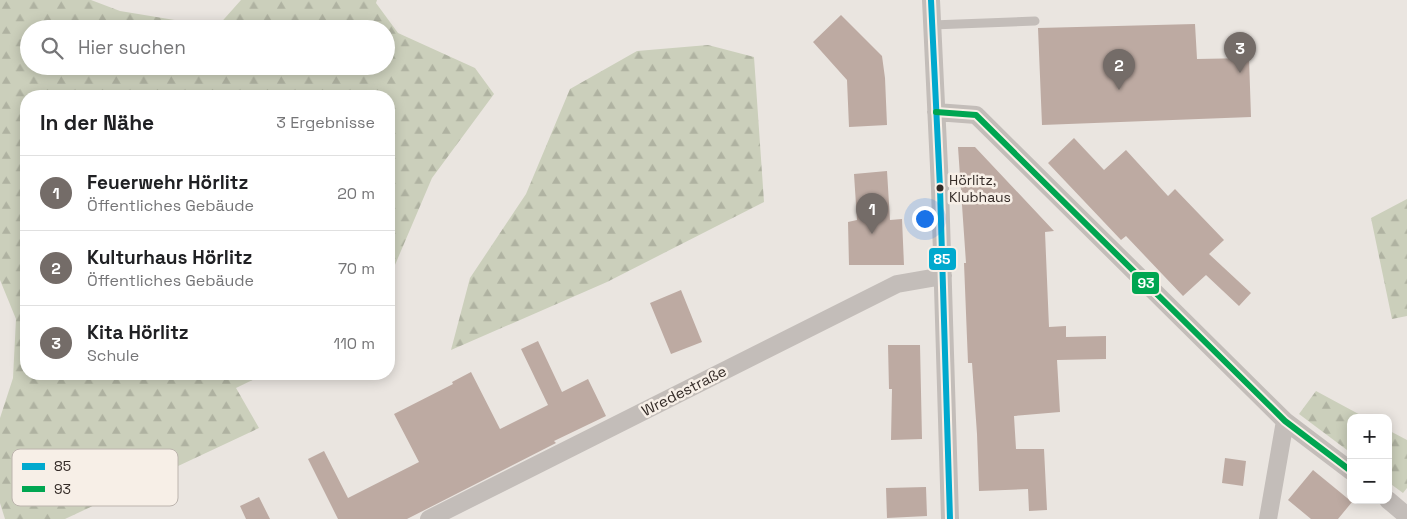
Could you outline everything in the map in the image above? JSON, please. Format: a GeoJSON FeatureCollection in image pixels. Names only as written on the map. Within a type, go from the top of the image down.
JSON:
{"type":"FeatureCollection","features":[{"type":"Feature","properties":{"kind":"street"},"geometry":{"type":"LineString","coordinates":[[931,0],[943,276],[950,519]]}},
{"type":"Feature","properties":{"kind":"street"},"geometry":{"type":"LineString","coordinates":[[936,112],[976,115],[1285,421],[1347,468]]}},
{"type":"Feature","properties":{"kind":"street","name":"Wredestraße"},"geometry":{"type":"LineString","coordinates":[[429,519],[896,284],[943,276]]}},
{"type":"Feature","properties":{"kind":"street"},"geometry":{"type":"LineString","coordinates":[[1268,519],[1285,421]]}},
{"type":"Feature","properties":{"kind":"street"},"geometry":{"type":"LineString","coordinates":[[1392,503],[1407,516]]}},
{"type":"Feature","properties":{"kind":"lane"},"geometry":{"type":"LineString","coordinates":[[932,26],[1035,21]]}},
{"type":"Feature","properties":{"kind":"green space"},"geometry":{"type":"Polygon","coordinates":[[[0,0],[91,0],[120,11],[175,20],[20,20],[20,75],[395,75],[395,29],[398,33],[475,68],[494,94],[432,178],[395,265],[395,90],[20,90],[20,380],[253,380],[236,388],[259,428],[178,466],[178,449],[12,449],[12,506],[93,506],[65,519],[5,519],[0,503],[0,418],[13,378],[16,319],[0,280],[0,0]]]}},
{"type":"Feature","properties":{"kind":"green space"},"geometry":{"type":"Polygon","coordinates":[[[241,0],[377,0],[376,3],[388,20],[223,20],[241,0]]]}},
{"type":"Feature","properties":{"kind":"green space"},"geometry":{"type":"Polygon","coordinates":[[[708,45],[754,57],[764,202],[607,282],[451,350],[470,278],[526,194],[570,89],[637,51],[708,45]]]}},
{"type":"Feature","properties":{"kind":"green space"},"geometry":{"type":"Polygon","coordinates":[[[1407,199],[1407,316],[1392,319],[1371,218],[1407,199]]]}},
{"type":"Feature","properties":{"kind":"green space"},"geometry":{"type":"Polygon","coordinates":[[[1316,391],[1359,414],[1347,414],[1347,450],[1299,414],[1316,391]]]}},
{"type":"Feature","properties":{"kind":"green space"},"geometry":{"type":"Polygon","coordinates":[[[1392,432],[1407,440],[1407,488],[1403,493],[1392,485],[1392,432]]]}},
{"type":"Feature","properties":{"kind":"building"},"geometry":{"type":"Polygon","coordinates":[[[841,15],[882,56],[887,125],[849,127],[847,80],[813,42],[841,15]]]}},
{"type":"Feature","properties":{"kind":"building"},"geometry":{"type":"Polygon","coordinates":[[[1195,24],[1197,59],[1249,58],[1251,117],[1042,125],[1038,28],[1195,24]]]}},
{"type":"Feature","properties":{"kind":"building"},"geometry":{"type":"Polygon","coordinates":[[[1074,138],[1104,170],[1126,150],[1168,196],[1175,189],[1224,240],[1209,254],[1251,293],[1239,306],[1206,275],[1183,296],[1126,236],[1121,240],[1048,163],[1074,138]]]}},
{"type":"Feature","properties":{"kind":"building"},"geometry":{"type":"Polygon","coordinates":[[[958,147],[975,147],[1054,231],[1045,232],[1049,327],[1066,326],[1066,337],[1106,336],[1106,359],[1057,360],[1060,412],[1014,416],[1016,449],[1044,449],[1047,510],[1029,511],[1028,489],[979,491],[972,363],[968,363],[964,263],[966,263],[958,147]]]}},
{"type":"Feature","properties":{"kind":"building"},"geometry":{"type":"Polygon","coordinates":[[[887,171],[890,220],[902,219],[904,265],[849,265],[848,222],[857,220],[854,174],[887,171]]]}},
{"type":"Feature","properties":{"kind":"building"},"geometry":{"type":"Polygon","coordinates":[[[681,290],[702,342],[671,354],[650,303],[681,290]]]}},
{"type":"Feature","properties":{"kind":"building"},"geometry":{"type":"Polygon","coordinates":[[[538,341],[562,392],[588,379],[606,416],[554,441],[556,443],[407,519],[338,519],[308,459],[324,451],[348,498],[419,462],[394,414],[453,384],[452,382],[471,372],[500,429],[548,405],[521,349],[538,341]]]}},
{"type":"Feature","properties":{"kind":"building"},"geometry":{"type":"Polygon","coordinates":[[[888,345],[920,345],[922,439],[891,440],[892,389],[889,389],[888,345]]]}},
{"type":"Feature","properties":{"kind":"building"},"geometry":{"type":"Polygon","coordinates":[[[1225,458],[1246,461],[1243,486],[1222,483],[1225,458]]]}},
{"type":"Feature","properties":{"kind":"building"},"geometry":{"type":"Polygon","coordinates":[[[1313,470],[1347,498],[1347,504],[1350,504],[1338,519],[1311,519],[1288,500],[1313,470]]]}},
{"type":"Feature","properties":{"kind":"building"},"geometry":{"type":"Polygon","coordinates":[[[926,487],[927,516],[887,518],[886,488],[926,487]]]}},
{"type":"Feature","properties":{"kind":"building"},"geometry":{"type":"Polygon","coordinates":[[[259,497],[270,519],[246,519],[240,506],[259,497]]]}},
{"type":"Feature","properties":{"kind":"transit line","name":"85"},"geometry":{"type":"LineString","coordinates":[[931,0],[940,188],[950,519]]}},
{"type":"Feature","properties":{"kind":"transit line","name":"93"},"geometry":{"type":"LineString","coordinates":[[936,112],[976,115],[1285,421],[1347,468]]}},
{"type":"Feature","properties":{"kind":"place","name":"Kita Hörlitz"},"geometry":{"type":"Point","coordinates":[1240,73]}},
{"type":"Feature","properties":{"kind":"place","name":"Kulturhaus Hörlitz"},"geometry":{"type":"Point","coordinates":[1119,90]}},
{"type":"Feature","properties":{"kind":"place","name":"Hörlitz, Klubhaus"},"geometry":{"type":"Point","coordinates":[940,188]}},
{"type":"Feature","properties":{"kind":"place","name":"Feuerwehr Hörlitz"},"geometry":{"type":"Point","coordinates":[872,234]}}]}
